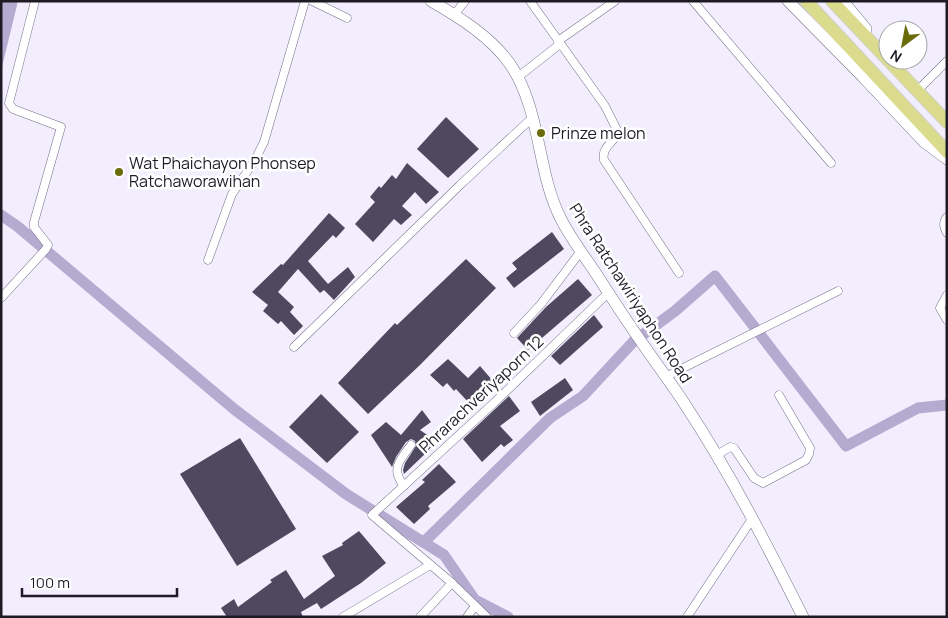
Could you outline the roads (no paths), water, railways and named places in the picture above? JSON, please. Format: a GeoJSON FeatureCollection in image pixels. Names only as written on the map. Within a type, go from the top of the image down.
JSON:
{"type":"FeatureCollection","features":[{"type":"Feature","properties":{"kind":"main road","name":"Phra Ratchawiriyaphon Road"},"geometry":{"type":"LineString","coordinates":[[431,1],[454,15],[502,54],[518,77],[528,100],[550,196],[568,232],[717,455],[801,615]]}},
{"type":"Feature","properties":{"kind":"main road"},"geometry":{"type":"LineString","coordinates":[[788,1],[924,142],[947,159]]}},
{"type":"Feature","properties":{"kind":"main road"},"geometry":{"type":"LineString","coordinates":[[806,1],[947,152]]}},
{"type":"Feature","properties":{"kind":"main road"},"geometry":{"type":"LineString","coordinates":[[832,1],[947,122]]}},
{"type":"Feature","properties":{"kind":"main road"},"geometry":{"type":"LineString","coordinates":[[843,1],[878,45]]}},
{"type":"Feature","properties":{"kind":"main road"},"geometry":{"type":"LineString","coordinates":[[899,70],[913,87]]}},
{"type":"Feature","properties":{"kind":"street"},"geometry":{"type":"LineString","coordinates":[[1,298],[48,245],[34,227],[34,222],[61,126],[13,109],[9,103],[35,1]]}},
{"type":"Feature","properties":{"kind":"street"},"geometry":{"type":"LineString","coordinates":[[208,260],[232,194],[255,160],[264,142],[306,1]]}},
{"type":"Feature","properties":{"kind":"street"},"geometry":{"type":"LineString","coordinates":[[312,1],[347,18]]}},
{"type":"Feature","properties":{"kind":"street"},"geometry":{"type":"LineString","coordinates":[[454,15],[465,1]]}},
{"type":"Feature","properties":{"kind":"street"},"geometry":{"type":"LineString","coordinates":[[530,1],[605,106],[616,125],[617,136],[604,149],[604,160],[679,272]]}},
{"type":"Feature","properties":{"kind":"street"},"geometry":{"type":"LineString","coordinates":[[518,77],[559,42],[615,1]]}},
{"type":"Feature","properties":{"kind":"street"},"geometry":{"type":"LineString","coordinates":[[693,1],[831,163]]}},
{"type":"Feature","properties":{"kind":"street"},"geometry":{"type":"LineString","coordinates":[[913,87],[947,61]]}},
{"type":"Feature","properties":{"kind":"street"},"geometry":{"type":"LineString","coordinates":[[294,347],[460,185],[532,118]]}},
{"type":"Feature","properties":{"kind":"street"},"geometry":{"type":"LineString","coordinates":[[947,217],[944,220],[943,227],[947,233]]}},
{"type":"Feature","properties":{"kind":"street"},"geometry":{"type":"LineString","coordinates":[[514,333],[541,304],[581,251]]}},
{"type":"Feature","properties":{"kind":"street"},"geometry":{"type":"LineString","coordinates":[[665,377],[764,326],[838,291]]}},
{"type":"Feature","properties":{"kind":"street","name":"Phrarachveriyaporn 12"},"geometry":{"type":"LineString","coordinates":[[430,565],[373,514],[608,293]]}},
{"type":"Feature","properties":{"kind":"street"},"geometry":{"type":"LineString","coordinates":[[947,295],[940,308],[947,320]]}},
{"type":"Feature","properties":{"kind":"street"},"geometry":{"type":"LineString","coordinates":[[717,455],[730,447],[734,448],[754,478],[763,483],[806,460],[810,448],[779,395]]}},
{"type":"Feature","properties":{"kind":"street"},"geometry":{"type":"LineString","coordinates":[[404,486],[398,478],[396,470],[411,446]]}},
{"type":"Feature","properties":{"kind":"street"},"geometry":{"type":"LineString","coordinates":[[687,617],[752,519]]}},
{"type":"Feature","properties":{"kind":"street"},"geometry":{"type":"LineString","coordinates":[[343,617],[430,565],[452,583],[487,617]]}},
{"type":"Feature","properties":{"kind":"street"},"geometry":{"type":"LineString","coordinates":[[420,617],[452,583]]}},
{"type":"Feature","properties":{"kind":"street"},"geometry":{"type":"LineString","coordinates":[[467,617],[475,606]]}},
{"type":"Feature","properties":{"kind":"waterway"},"geometry":{"type":"LineString","coordinates":[[1,215],[17,226],[234,409],[346,494],[444,555],[475,600],[508,617]]}},
{"type":"Feature","properties":{"kind":"waterway"},"geometry":{"type":"LineString","coordinates":[[424,542],[550,418],[583,396],[633,342],[675,311],[715,276],[846,446],[918,408],[947,405]]}},
{"type":"Feature","properties":{"kind":"place","name":"Prinze melon"},"geometry":{"type":"Point","coordinates":[541,133]}},
{"type":"Feature","properties":{"kind":"place","name":"Wat Phaichayon Phonsep Ratchaworawihan"},"geometry":{"type":"Point","coordinates":[119,172]}}]}
